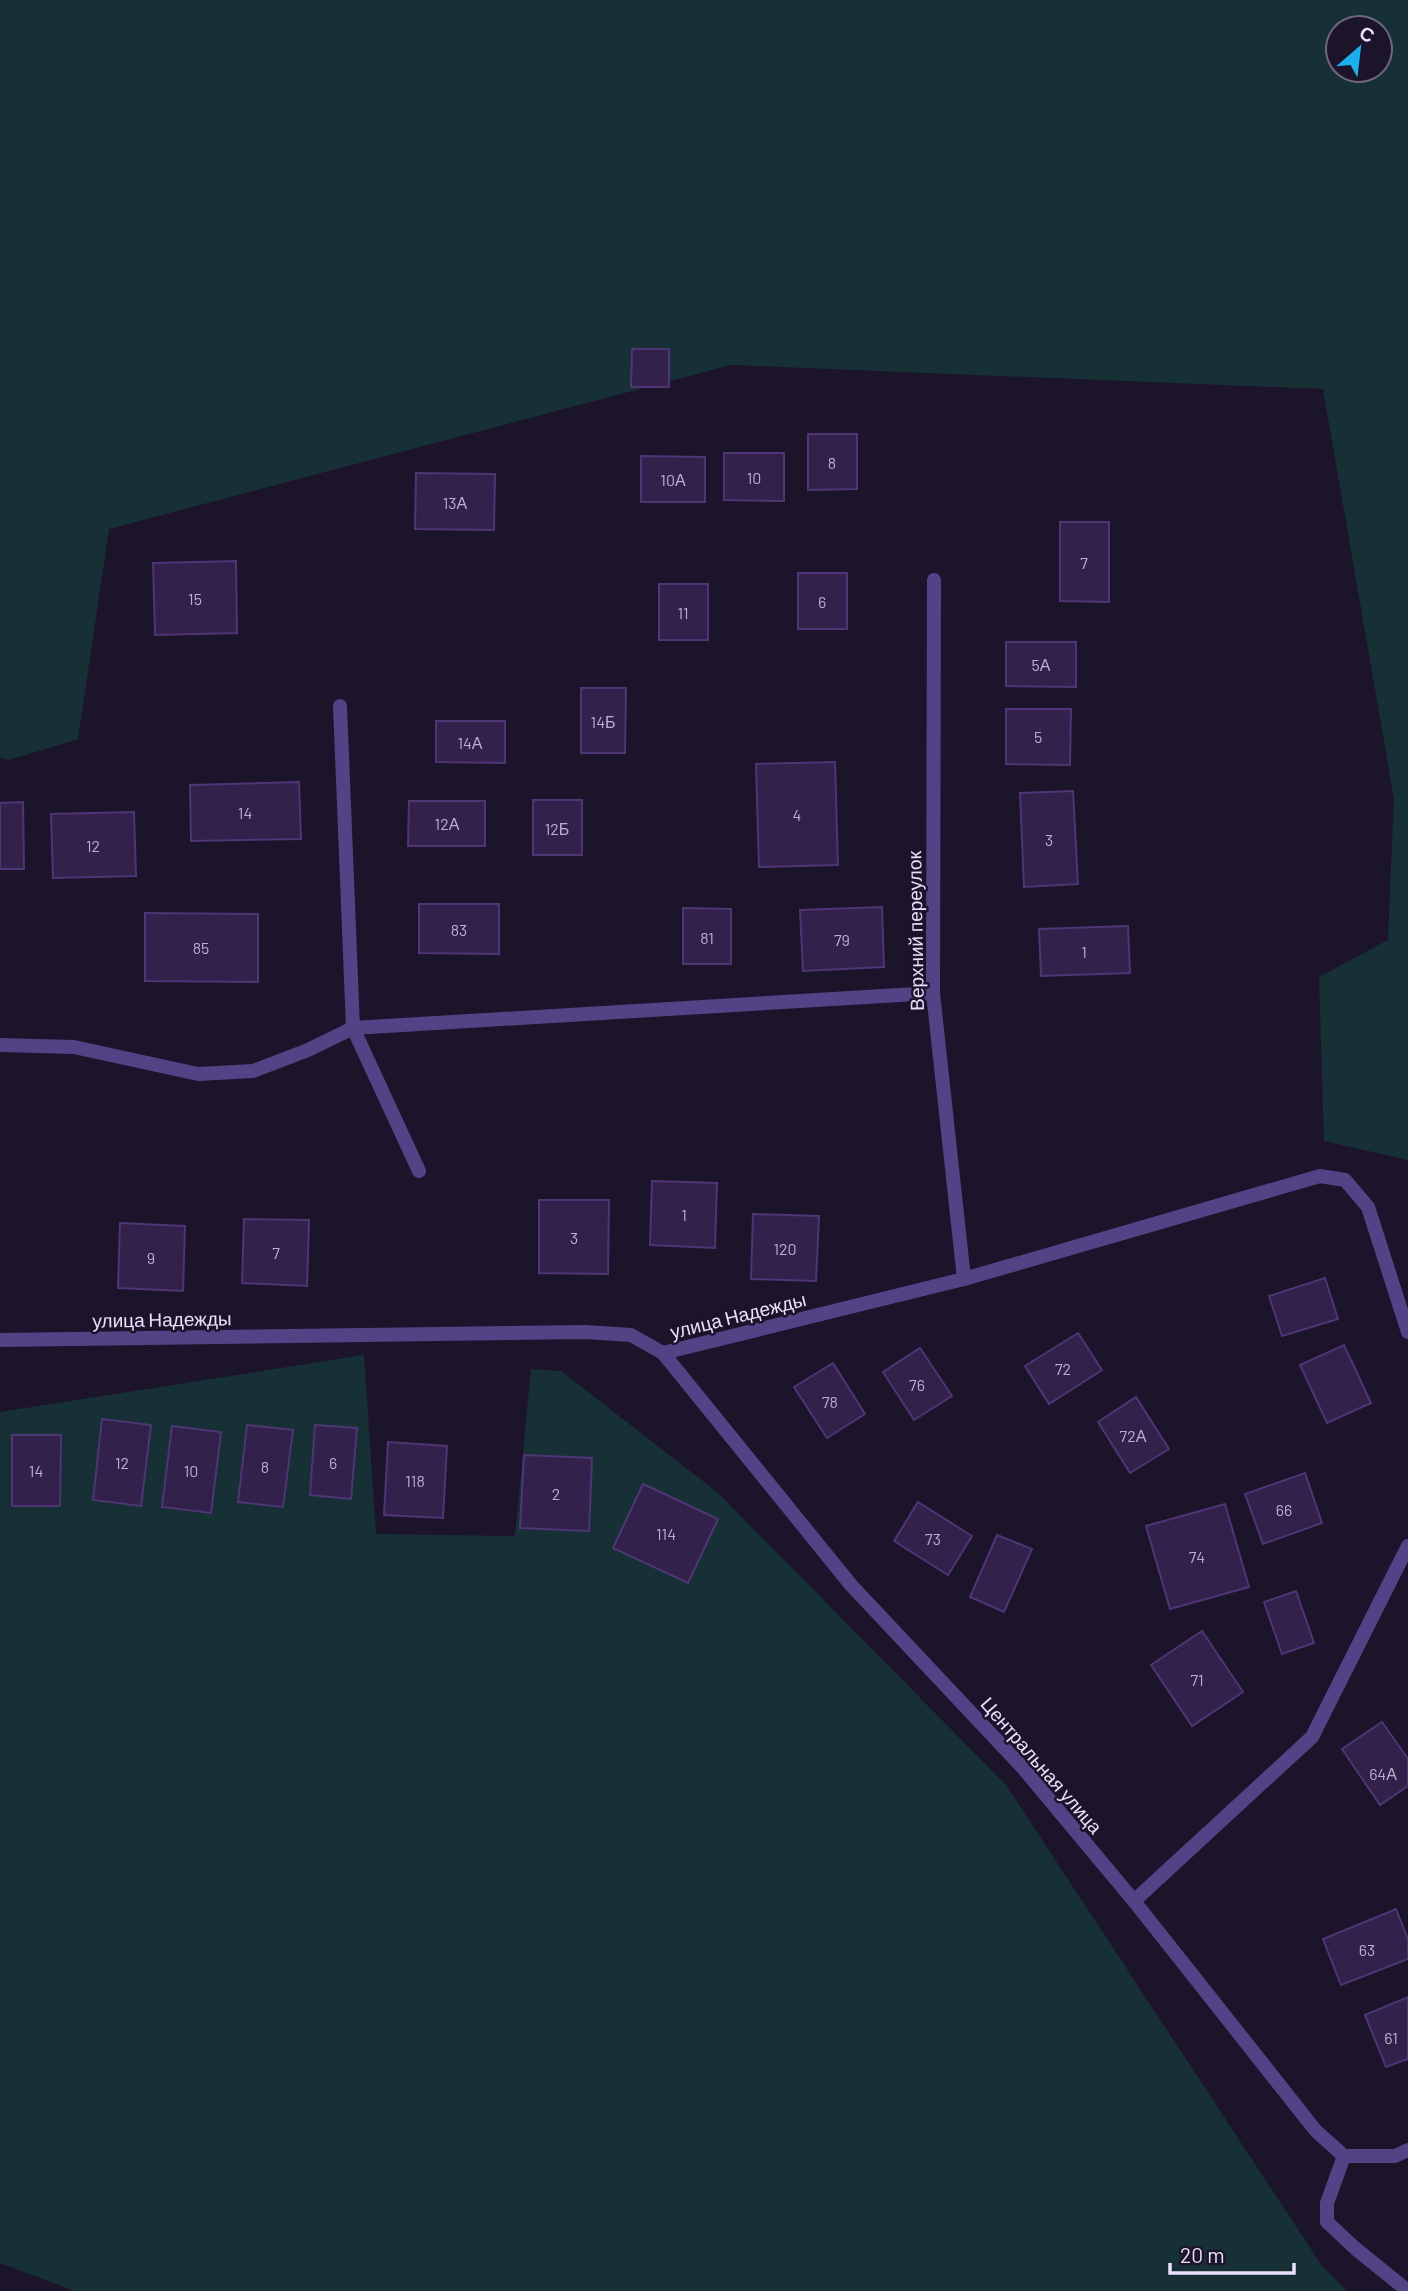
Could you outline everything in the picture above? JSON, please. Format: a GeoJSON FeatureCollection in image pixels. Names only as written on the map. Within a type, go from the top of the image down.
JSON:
{"type":"FeatureCollection","features":[{"type":"Feature","properties":{"kind":"street","name":"Верхний переулок"},"geometry":{"type":"LineString","coordinates":[[934,580],[933,993],[964,1279]]}},
{"type":"Feature","properties":{"kind":"street"},"geometry":{"type":"LineString","coordinates":[[340,706],[353,1028],[419,1171]]}},
{"type":"Feature","properties":{"kind":"street"},"geometry":{"type":"LineString","coordinates":[[0,1045],[74,1047],[198,1074],[253,1071],[308,1050],[353,1028],[933,993]]}},
{"type":"Feature","properties":{"kind":"street","name":"улица Надежды"},"geometry":{"type":"LineString","coordinates":[[0,1340],[585,1332],[631,1335],[663,1353],[964,1279],[1320,1176],[1345,1180],[1368,1207],[1408,1332]]}},
{"type":"Feature","properties":{"kind":"street","name":"Центральная улица"},"geometry":{"type":"LineString","coordinates":[[663,1353],[850,1585],[1023,1768],[1316,2131],[1344,2156]]}},
{"type":"Feature","properties":{"kind":"street"},"geometry":{"type":"LineString","coordinates":[[1133,1901],[1312,1737],[1408,1546]]}},
{"type":"Feature","properties":{"kind":"street"},"geometry":{"type":"LineString","coordinates":[[1408,2150],[1395,2156],[1344,2156],[1327,2203],[1327,2222],[1408,2291]]}},
{"type":"Feature","properties":{"kind":"green space"},"geometry":{"type":"Polygon","coordinates":[[[0,0],[1408,0],[1408,1160],[1324,1141],[1319,977],[1388,940],[1394,799],[1323,389],[731,365],[109,529],[78,739],[9,760],[0,758],[0,0]]]}},
{"type":"Feature","properties":{"kind":"green space"},"geometry":{"type":"Polygon","coordinates":[[[364,1355],[376,1534],[515,1536],[531,1369],[561,1371],[717,1492],[1006,1785],[1322,2266],[1347,2291],[75,2291],[0,2263],[0,1412],[364,1355]]]}},
{"type":"Feature","properties":{"kind":"building"},"geometry":{"type":"Polygon","coordinates":[[[632,349],[669,349],[669,387],[631,387],[632,349]]]}},
{"type":"Feature","properties":{"kind":"building"},"geometry":{"type":"Polygon","coordinates":[[[808,434],[857,434],[857,489],[808,490],[808,434]]]}},
{"type":"Feature","properties":{"kind":"building"},"geometry":{"type":"Polygon","coordinates":[[[724,453],[784,453],[784,501],[724,500],[724,453]]]}},
{"type":"Feature","properties":{"kind":"building"},"geometry":{"type":"Polygon","coordinates":[[[641,456],[705,457],[705,502],[641,502],[641,456]]]}},
{"type":"Feature","properties":{"kind":"building"},"geometry":{"type":"Polygon","coordinates":[[[416,473],[495,474],[494,530],[415,529],[416,473]]]}},
{"type":"Feature","properties":{"kind":"building"},"geometry":{"type":"Polygon","coordinates":[[[1060,522],[1109,522],[1109,602],[1060,601],[1060,522]]]}},
{"type":"Feature","properties":{"kind":"building"},"geometry":{"type":"Polygon","coordinates":[[[236,561],[237,633],[155,635],[153,563],[236,561]]]}},
{"type":"Feature","properties":{"kind":"building"},"geometry":{"type":"Polygon","coordinates":[[[798,573],[847,573],[847,629],[798,629],[798,573]]]}},
{"type":"Feature","properties":{"kind":"building"},"geometry":{"type":"Polygon","coordinates":[[[659,584],[708,584],[708,640],[659,640],[659,584]]]}},
{"type":"Feature","properties":{"kind":"building"},"geometry":{"type":"Polygon","coordinates":[[[1006,642],[1076,642],[1076,687],[1006,686],[1006,642]]]}},
{"type":"Feature","properties":{"kind":"building"},"geometry":{"type":"Polygon","coordinates":[[[581,688],[626,688],[625,753],[581,753],[581,688]]]}},
{"type":"Feature","properties":{"kind":"building"},"geometry":{"type":"Polygon","coordinates":[[[1006,709],[1071,709],[1070,765],[1006,764],[1006,709]]]}},
{"type":"Feature","properties":{"kind":"building"},"geometry":{"type":"Polygon","coordinates":[[[436,721],[505,721],[505,763],[436,762],[436,721]]]}},
{"type":"Feature","properties":{"kind":"building"},"geometry":{"type":"Polygon","coordinates":[[[835,762],[838,865],[759,867],[756,764],[835,762]]]}},
{"type":"Feature","properties":{"kind":"building"},"geometry":{"type":"Polygon","coordinates":[[[299,782],[301,839],[191,841],[190,785],[299,782]]]}},
{"type":"Feature","properties":{"kind":"building"},"geometry":{"type":"Polygon","coordinates":[[[1073,791],[1078,884],[1024,887],[1020,793],[1073,791]]]}},
{"type":"Feature","properties":{"kind":"building"},"geometry":{"type":"Polygon","coordinates":[[[533,800],[582,800],[582,855],[533,855],[533,800]]]}},
{"type":"Feature","properties":{"kind":"building"},"geometry":{"type":"Polygon","coordinates":[[[409,801],[485,801],[485,846],[408,846],[409,801]]]}},
{"type":"Feature","properties":{"kind":"building"},"geometry":{"type":"Polygon","coordinates":[[[23,802],[24,869],[0,869],[0,803],[23,802]]]}},
{"type":"Feature","properties":{"kind":"building"},"geometry":{"type":"Polygon","coordinates":[[[134,812],[136,876],[53,878],[51,814],[134,812]]]}},
{"type":"Feature","properties":{"kind":"building"},"geometry":{"type":"Polygon","coordinates":[[[419,904],[499,904],[499,954],[419,953],[419,904]]]}},
{"type":"Feature","properties":{"kind":"building"},"geometry":{"type":"Polygon","coordinates":[[[882,907],[884,967],[803,971],[800,910],[882,907]]]}},
{"type":"Feature","properties":{"kind":"building"},"geometry":{"type":"Polygon","coordinates":[[[683,908],[731,909],[731,964],[683,964],[683,908]]]}},
{"type":"Feature","properties":{"kind":"building"},"geometry":{"type":"Polygon","coordinates":[[[145,913],[258,914],[258,982],[145,981],[145,913]]]}},
{"type":"Feature","properties":{"kind":"building"},"geometry":{"type":"Polygon","coordinates":[[[1128,926],[1130,973],[1041,976],[1039,929],[1128,926]]]}},
{"type":"Feature","properties":{"kind":"building"},"geometry":{"type":"Polygon","coordinates":[[[652,1181],[717,1183],[715,1248],[650,1245],[652,1181]]]}},
{"type":"Feature","properties":{"kind":"building"},"geometry":{"type":"Polygon","coordinates":[[[539,1200],[609,1200],[608,1274],[539,1273],[539,1200]]]}},
{"type":"Feature","properties":{"kind":"building"},"geometry":{"type":"Polygon","coordinates":[[[753,1214],[819,1216],[816,1281],[751,1279],[753,1214]]]}},
{"type":"Feature","properties":{"kind":"building"},"geometry":{"type":"Polygon","coordinates":[[[244,1219],[309,1220],[307,1286],[242,1283],[244,1219]]]}},
{"type":"Feature","properties":{"kind":"building"},"geometry":{"type":"Polygon","coordinates":[[[120,1223],[185,1226],[183,1291],[118,1288],[120,1223]]]}},
{"type":"Feature","properties":{"kind":"building"},"geometry":{"type":"Polygon","coordinates":[[[1325,1278],[1338,1319],[1282,1336],[1269,1296],[1325,1278]]]}},
{"type":"Feature","properties":{"kind":"building"},"geometry":{"type":"Polygon","coordinates":[[[1078,1333],[1102,1370],[1049,1404],[1025,1366],[1078,1333]]]}},
{"type":"Feature","properties":{"kind":"building"},"geometry":{"type":"Polygon","coordinates":[[[1344,1345],[1371,1403],[1327,1423],[1300,1365],[1344,1345]]]}},
{"type":"Feature","properties":{"kind":"building"},"geometry":{"type":"Polygon","coordinates":[[[920,1348],[952,1396],[914,1420],[883,1372],[920,1348]]]}},
{"type":"Feature","properties":{"kind":"building"},"geometry":{"type":"Polygon","coordinates":[[[833,1363],[865,1414],[827,1438],[794,1387],[833,1363]]]}},
{"type":"Feature","properties":{"kind":"building"},"geometry":{"type":"Polygon","coordinates":[[[1136,1397],[1169,1449],[1130,1473],[1098,1422],[1136,1397]]]}},
{"type":"Feature","properties":{"kind":"building"},"geometry":{"type":"Polygon","coordinates":[[[102,1419],[151,1425],[141,1506],[93,1500],[102,1419]]]}},
{"type":"Feature","properties":{"kind":"building"},"geometry":{"type":"Polygon","coordinates":[[[247,1425],[293,1430],[283,1507],[238,1502],[247,1425]]]}},
{"type":"Feature","properties":{"kind":"building"},"geometry":{"type":"Polygon","coordinates":[[[315,1425],[357,1428],[351,1499],[310,1495],[315,1425]]]}},
{"type":"Feature","properties":{"kind":"building"},"geometry":{"type":"Polygon","coordinates":[[[172,1426],[221,1432],[211,1513],[162,1507],[172,1426]]]}},
{"type":"Feature","properties":{"kind":"building"},"geometry":{"type":"Polygon","coordinates":[[[12,1435],[61,1435],[60,1506],[12,1506],[12,1435]]]}},
{"type":"Feature","properties":{"kind":"building"},"geometry":{"type":"Polygon","coordinates":[[[388,1442],[447,1446],[443,1518],[384,1515],[388,1442]]]}},
{"type":"Feature","properties":{"kind":"building"},"geometry":{"type":"Polygon","coordinates":[[[524,1455],[592,1458],[589,1531],[520,1528],[524,1455]]]}},
{"type":"Feature","properties":{"kind":"building"},"geometry":{"type":"Polygon","coordinates":[[[1305,1473],[1322,1523],[1263,1544],[1245,1494],[1305,1473]]]}},
{"type":"Feature","properties":{"kind":"building"},"geometry":{"type":"Polygon","coordinates":[[[643,1484],[718,1519],[688,1583],[613,1548],[643,1484]]]}},
{"type":"Feature","properties":{"kind":"building"},"geometry":{"type":"Polygon","coordinates":[[[918,1502],[972,1536],[948,1575],[894,1541],[918,1502]]]}},
{"type":"Feature","properties":{"kind":"building"},"geometry":{"type":"Polygon","coordinates":[[[1225,1504],[1249,1587],[1170,1609],[1146,1526],[1225,1504]]]}},
{"type":"Feature","properties":{"kind":"building"},"geometry":{"type":"Polygon","coordinates":[[[997,1535],[1032,1549],[1004,1612],[970,1597],[997,1535]]]}},
{"type":"Feature","properties":{"kind":"building"},"geometry":{"type":"Polygon","coordinates":[[[1296,1591],[1314,1643],[1282,1654],[1264,1602],[1296,1591]]]}},
{"type":"Feature","properties":{"kind":"building"},"geometry":{"type":"Polygon","coordinates":[[[1202,1631],[1243,1692],[1192,1726],[1151,1665],[1202,1631]]]}},
{"type":"Feature","properties":{"kind":"building"},"geometry":{"type":"Polygon","coordinates":[[[1382,1722],[1408,1759],[1408,1786],[1380,1805],[1342,1749],[1382,1722]]]}},
{"type":"Feature","properties":{"kind":"building"},"geometry":{"type":"Polygon","coordinates":[[[1396,1909],[1408,1939],[1408,1959],[1341,1985],[1323,1939],[1396,1909]]]}},
{"type":"Feature","properties":{"kind":"building"},"geometry":{"type":"Polygon","coordinates":[[[1408,1997],[1408,2059],[1386,2067],[1365,2015],[1408,1997]]]}}]}
